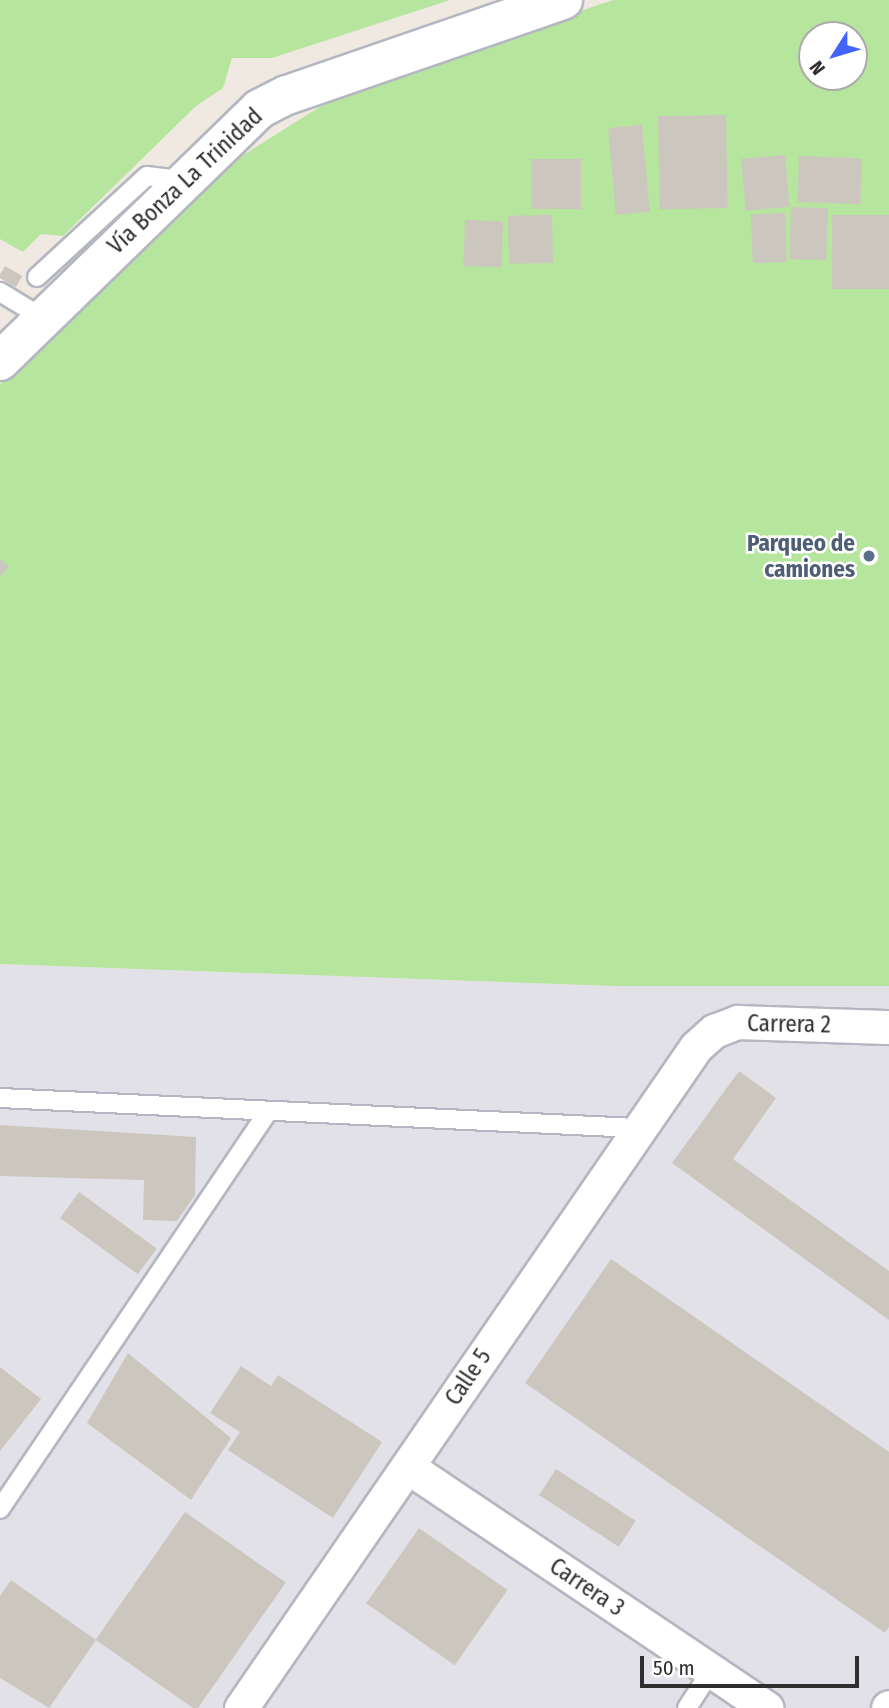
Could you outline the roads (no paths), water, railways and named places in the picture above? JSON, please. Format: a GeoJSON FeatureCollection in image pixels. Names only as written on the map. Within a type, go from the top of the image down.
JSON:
{"type":"FeatureCollection","features":[{"type":"Feature","properties":{"kind":"street","name":"Vía Bonza La Trinidad"},"geometry":{"type":"LineString","coordinates":[[0,361],[232,130],[287,95],[563,0]]}},
{"type":"Feature","properties":{"kind":"street","name":"Carrera 2"},"geometry":{"type":"LineString","coordinates":[[696,1047],[714,1031],[738,1022],[889,1027]]}},
{"type":"Feature","properties":{"kind":"street","name":"Calle 5"},"geometry":{"type":"LineString","coordinates":[[241,1708],[637,1128],[696,1047]]}},
{"type":"Feature","properties":{"kind":"street","name":"Carrera 3"},"geometry":{"type":"LineString","coordinates":[[408,1466],[766,1708]]}},
{"type":"Feature","properties":{"kind":"lane"},"geometry":{"type":"LineString","coordinates":[[37,277],[147,176],[182,180]]}},
{"type":"Feature","properties":{"kind":"lane"},"geometry":{"type":"LineString","coordinates":[[0,292],[43,318]]}},
{"type":"Feature","properties":{"kind":"lane"},"geometry":{"type":"LineString","coordinates":[[0,1098],[267,1113],[637,1128]]}},
{"type":"Feature","properties":{"kind":"lane"},"geometry":{"type":"LineString","coordinates":[[0,1509],[267,1113]]}},
{"type":"Feature","properties":{"kind":"lane"},"geometry":{"type":"LineString","coordinates":[[687,1708],[711,1671]]}},
{"type":"Feature","properties":{"kind":"place","name":"Parqueo de camiones"},"geometry":{"type":"Point","coordinates":[869,556]}}]}
